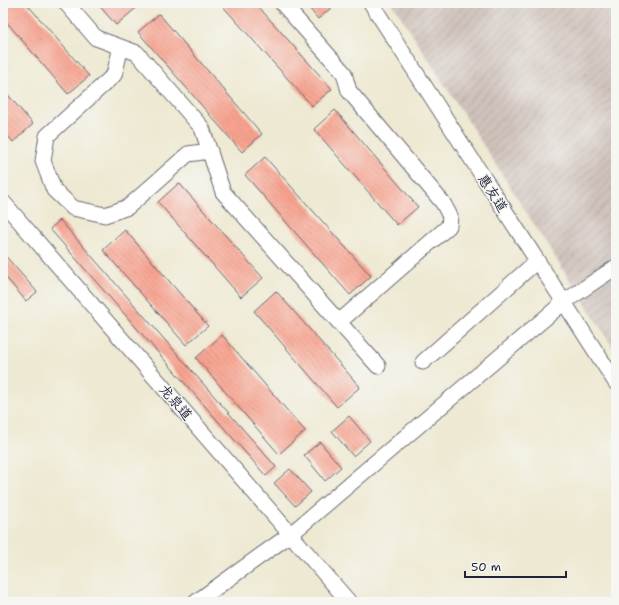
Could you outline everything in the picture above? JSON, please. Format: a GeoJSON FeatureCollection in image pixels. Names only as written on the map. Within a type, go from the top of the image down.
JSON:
{"type":"FeatureCollection","features":[{"type":"Feature","properties":{"kind":"street"},"geometry":{"type":"LineString","coordinates":[[66,3],[96,38],[137,53],[202,128],[223,192],[378,366]]}},
{"type":"Feature","properties":{"kind":"street"},"geometry":{"type":"LineString","coordinates":[[282,3],[344,73],[350,91],[443,204],[450,216],[449,226],[339,322]]}},
{"type":"Feature","properties":{"kind":"street","name":"惠友道"},"geometry":{"type":"LineString","coordinates":[[371,3],[616,382]]}},
{"type":"Feature","properties":{"kind":"street"},"geometry":{"type":"LineString","coordinates":[[121,47],[114,75],[47,136],[43,161],[54,190],[73,208],[105,215],[128,208],[188,154],[210,151]]}},
{"type":"Feature","properties":{"kind":"street","name":"龙泉道"},"geometry":{"type":"LineString","coordinates":[[3,202],[349,602]]}},
{"type":"Feature","properties":{"kind":"street"},"geometry":{"type":"LineString","coordinates":[[423,362],[537,261]]}},
{"type":"Feature","properties":{"kind":"street"},"geometry":{"type":"LineString","coordinates":[[196,602],[291,534],[564,302],[616,267]]}},
{"type":"Feature","properties":{"kind":"shaded area"},"geometry":{"type":"Polygon","coordinates":[[[392,3],[616,3],[616,352],[392,3]]]}},
{"type":"Feature","properties":{"kind":"building"},"geometry":{"type":"Polygon","coordinates":[[[3,3],[26,3],[89,76],[68,94],[3,18],[3,3]]]}},
{"type":"Feature","properties":{"kind":"building"},"geometry":{"type":"Polygon","coordinates":[[[97,3],[131,3],[136,8],[116,25],[97,3]]]}},
{"type":"Feature","properties":{"kind":"building"},"geometry":{"type":"Polygon","coordinates":[[[220,3],[255,3],[332,89],[312,106],[220,3]]]}},
{"type":"Feature","properties":{"kind":"building"},"geometry":{"type":"Polygon","coordinates":[[[305,3],[327,3],[331,8],[318,19],[305,3]]]}},
{"type":"Feature","properties":{"kind":"building"},"geometry":{"type":"Polygon","coordinates":[[[159,14],[262,134],[242,152],[138,32],[159,14]]]}},
{"type":"Feature","properties":{"kind":"building"},"geometry":{"type":"Polygon","coordinates":[[[3,89],[33,124],[13,142],[3,130],[3,89]]]}},
{"type":"Feature","properties":{"kind":"building"},"geometry":{"type":"Polygon","coordinates":[[[335,110],[418,207],[397,225],[314,129],[335,110]]]}},
{"type":"Feature","properties":{"kind":"building"},"geometry":{"type":"Polygon","coordinates":[[[265,157],[371,276],[350,295],[245,175],[265,157]]]}},
{"type":"Feature","properties":{"kind":"building"},"geometry":{"type":"Polygon","coordinates":[[[179,183],[263,278],[241,297],[158,202],[179,183]]]}},
{"type":"Feature","properties":{"kind":"building"},"geometry":{"type":"Polygon","coordinates":[[[60,220],[276,467],[266,476],[50,229],[60,220]]]}},
{"type":"Feature","properties":{"kind":"building"},"geometry":{"type":"Polygon","coordinates":[[[125,230],[208,326],[186,345],[103,250],[125,230]]]}},
{"type":"Feature","properties":{"kind":"building"},"geometry":{"type":"Polygon","coordinates":[[[3,253],[37,292],[26,301],[3,274],[3,253]]]}},
{"type":"Feature","properties":{"kind":"building"},"geometry":{"type":"Polygon","coordinates":[[[276,291],[360,387],[337,407],[254,311],[276,291]]]}},
{"type":"Feature","properties":{"kind":"building"},"geometry":{"type":"Polygon","coordinates":[[[222,335],[305,431],[279,454],[196,358],[222,335]]]}},
{"type":"Feature","properties":{"kind":"building"},"geometry":{"type":"Polygon","coordinates":[[[349,416],[370,441],[353,456],[332,431],[349,416]]]}},
{"type":"Feature","properties":{"kind":"building"},"geometry":{"type":"Polygon","coordinates":[[[320,442],[341,467],[325,481],[304,455],[320,442]]]}},
{"type":"Feature","properties":{"kind":"building"},"geometry":{"type":"Polygon","coordinates":[[[290,469],[311,492],[295,506],[274,483],[290,469]]]}}]}
